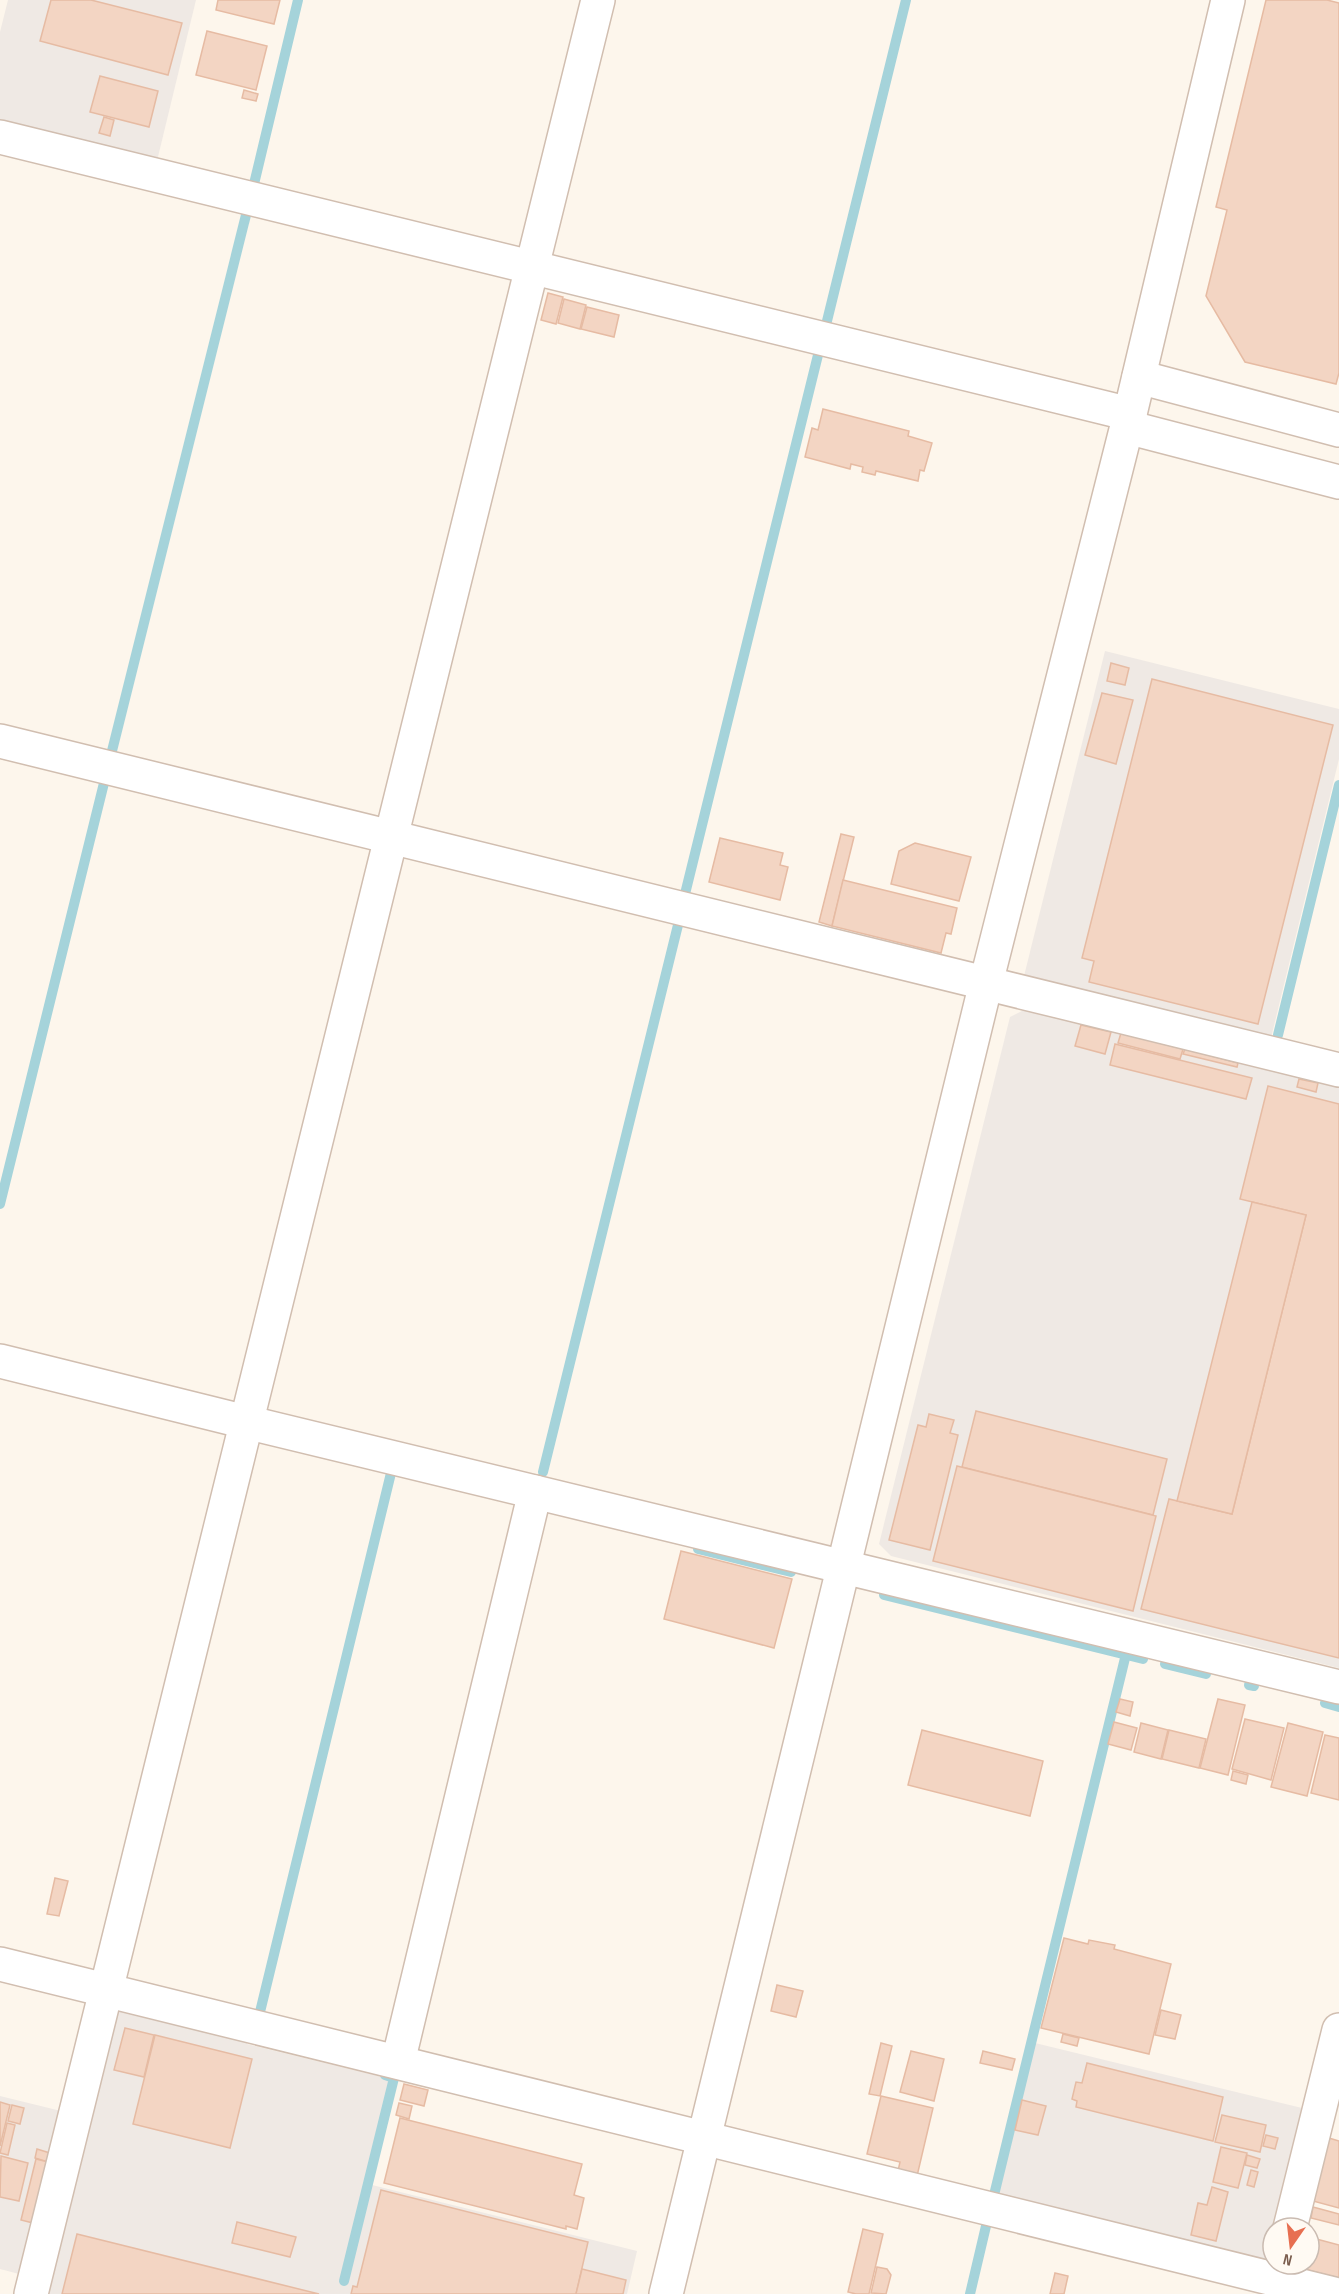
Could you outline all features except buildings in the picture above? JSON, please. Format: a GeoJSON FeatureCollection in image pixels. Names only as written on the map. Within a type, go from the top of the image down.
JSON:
{"type":"FeatureCollection","features":[{"type":"Feature","properties":{"kind":"street"},"geometry":{"type":"LineString","coordinates":[[31,2294],[598,0]]}},
{"type":"Feature","properties":{"kind":"street"},"geometry":{"type":"LineString","coordinates":[[666,2294],[986,983],[1129,421],[1228,0]]}},
{"type":"Feature","properties":{"kind":"street"},"geometry":{"type":"LineString","coordinates":[[0,137],[532,267],[1129,421],[1339,482]]}},
{"type":"Feature","properties":{"kind":"street"},"geometry":{"type":"LineString","coordinates":[[1139,377],[1339,429]]}},
{"type":"Feature","properties":{"kind":"street"},"geometry":{"type":"LineString","coordinates":[[0,741],[1339,1070]]}},
{"type":"Feature","properties":{"kind":"street"},"geometry":{"type":"LineString","coordinates":[[0,1361],[1339,1687]]}},
{"type":"Feature","properties":{"kind":"street"},"geometry":{"type":"LineString","coordinates":[[398,2062],[535,1492]]}},
{"type":"Feature","properties":{"kind":"street"},"geometry":{"type":"LineString","coordinates":[[0,1964],[1334,2294]]}},
{"type":"Feature","properties":{"kind":"street"},"geometry":{"type":"LineString","coordinates":[[1293,2216],[1339,2030]]}},
{"type":"Feature","properties":{"kind":"shaded area"},"geometry":{"type":"Polygon","coordinates":[[[8,0],[196,0],[156,165],[0,125],[0,32],[8,0]]]}},
{"type":"Feature","properties":{"kind":"shaded area"},"geometry":{"type":"Polygon","coordinates":[[[1105,651],[1339,709],[1339,759],[1270,1042],[1023,980],[1105,651]]]}},
{"type":"Feature","properties":{"kind":"shaded area"},"geometry":{"type":"Polygon","coordinates":[[[1028,1008],[1339,1085],[1339,1668],[891,1556],[879,1544],[1010,1017],[1028,1008]]]}},
{"type":"Feature","properties":{"kind":"shaded area"},"geometry":{"type":"Polygon","coordinates":[[[123,2007],[248,2039],[247,2044],[390,2079],[364,2183],[637,2251],[627,2294],[45,2294],[113,2013],[123,2007]]]}},
{"type":"Feature","properties":{"kind":"shaded area"},"geometry":{"type":"Polygon","coordinates":[[[1035,2043],[1302,2108],[1276,2216],[1261,2216],[1260,2262],[997,2198],[1035,2043]]]}},
{"type":"Feature","properties":{"kind":"shaded area"},"geometry":{"type":"Polygon","coordinates":[[[0,2096],[61,2111],[23,2275],[0,2269],[0,2096]]]}},
{"type":"Feature","properties":{"kind":"waterway"},"geometry":{"type":"LineString","coordinates":[[254,184],[298,0]]}},
{"type":"Feature","properties":{"kind":"waterway"},"geometry":{"type":"LineString","coordinates":[[827,321],[906,0]]}},
{"type":"Feature","properties":{"kind":"waterway"},"geometry":{"type":"LineString","coordinates":[[111,755],[247,211]]}},
{"type":"Feature","properties":{"kind":"waterway"},"geometry":{"type":"LineString","coordinates":[[685,894],[818,355]]}},
{"type":"Feature","properties":{"kind":"waterway"},"geometry":{"type":"LineString","coordinates":[[0,1204],[104,783]]}},
{"type":"Feature","properties":{"kind":"waterway"},"geometry":{"type":"LineString","coordinates":[[1278,1035],[1339,785]]}},
{"type":"Feature","properties":{"kind":"waterway"},"geometry":{"type":"LineString","coordinates":[[543,1472],[678,925]]}},
{"type":"Feature","properties":{"kind":"waterway"},"geometry":{"type":"LineString","coordinates":[[260,2012],[391,1473]]}},
{"type":"Feature","properties":{"kind":"waterway"},"geometry":{"type":"LineString","coordinates":[[698,1549],[791,1572]]}},
{"type":"Feature","properties":{"kind":"waterway"},"geometry":{"type":"LineString","coordinates":[[884,1595],[1143,1659]]}},
{"type":"Feature","properties":{"kind":"waterway"},"geometry":{"type":"LineString","coordinates":[[995,2191],[1126,1654]]}},
{"type":"Feature","properties":{"kind":"waterway"},"geometry":{"type":"LineString","coordinates":[[1165,1664],[1206,1674]]}},
{"type":"Feature","properties":{"kind":"waterway"},"geometry":{"type":"LineString","coordinates":[[1249,1685],[1254,1686]]}},
{"type":"Feature","properties":{"kind":"waterway"},"geometry":{"type":"LineString","coordinates":[[1325,1703],[1339,1707]]}},
{"type":"Feature","properties":{"kind":"waterway"},"geometry":{"type":"LineString","coordinates":[[344,2281],[394,2078],[385,2075]]}},
{"type":"Feature","properties":{"kind":"waterway"},"geometry":{"type":"LineString","coordinates":[[970,2294],[986,2226]]}}]}
